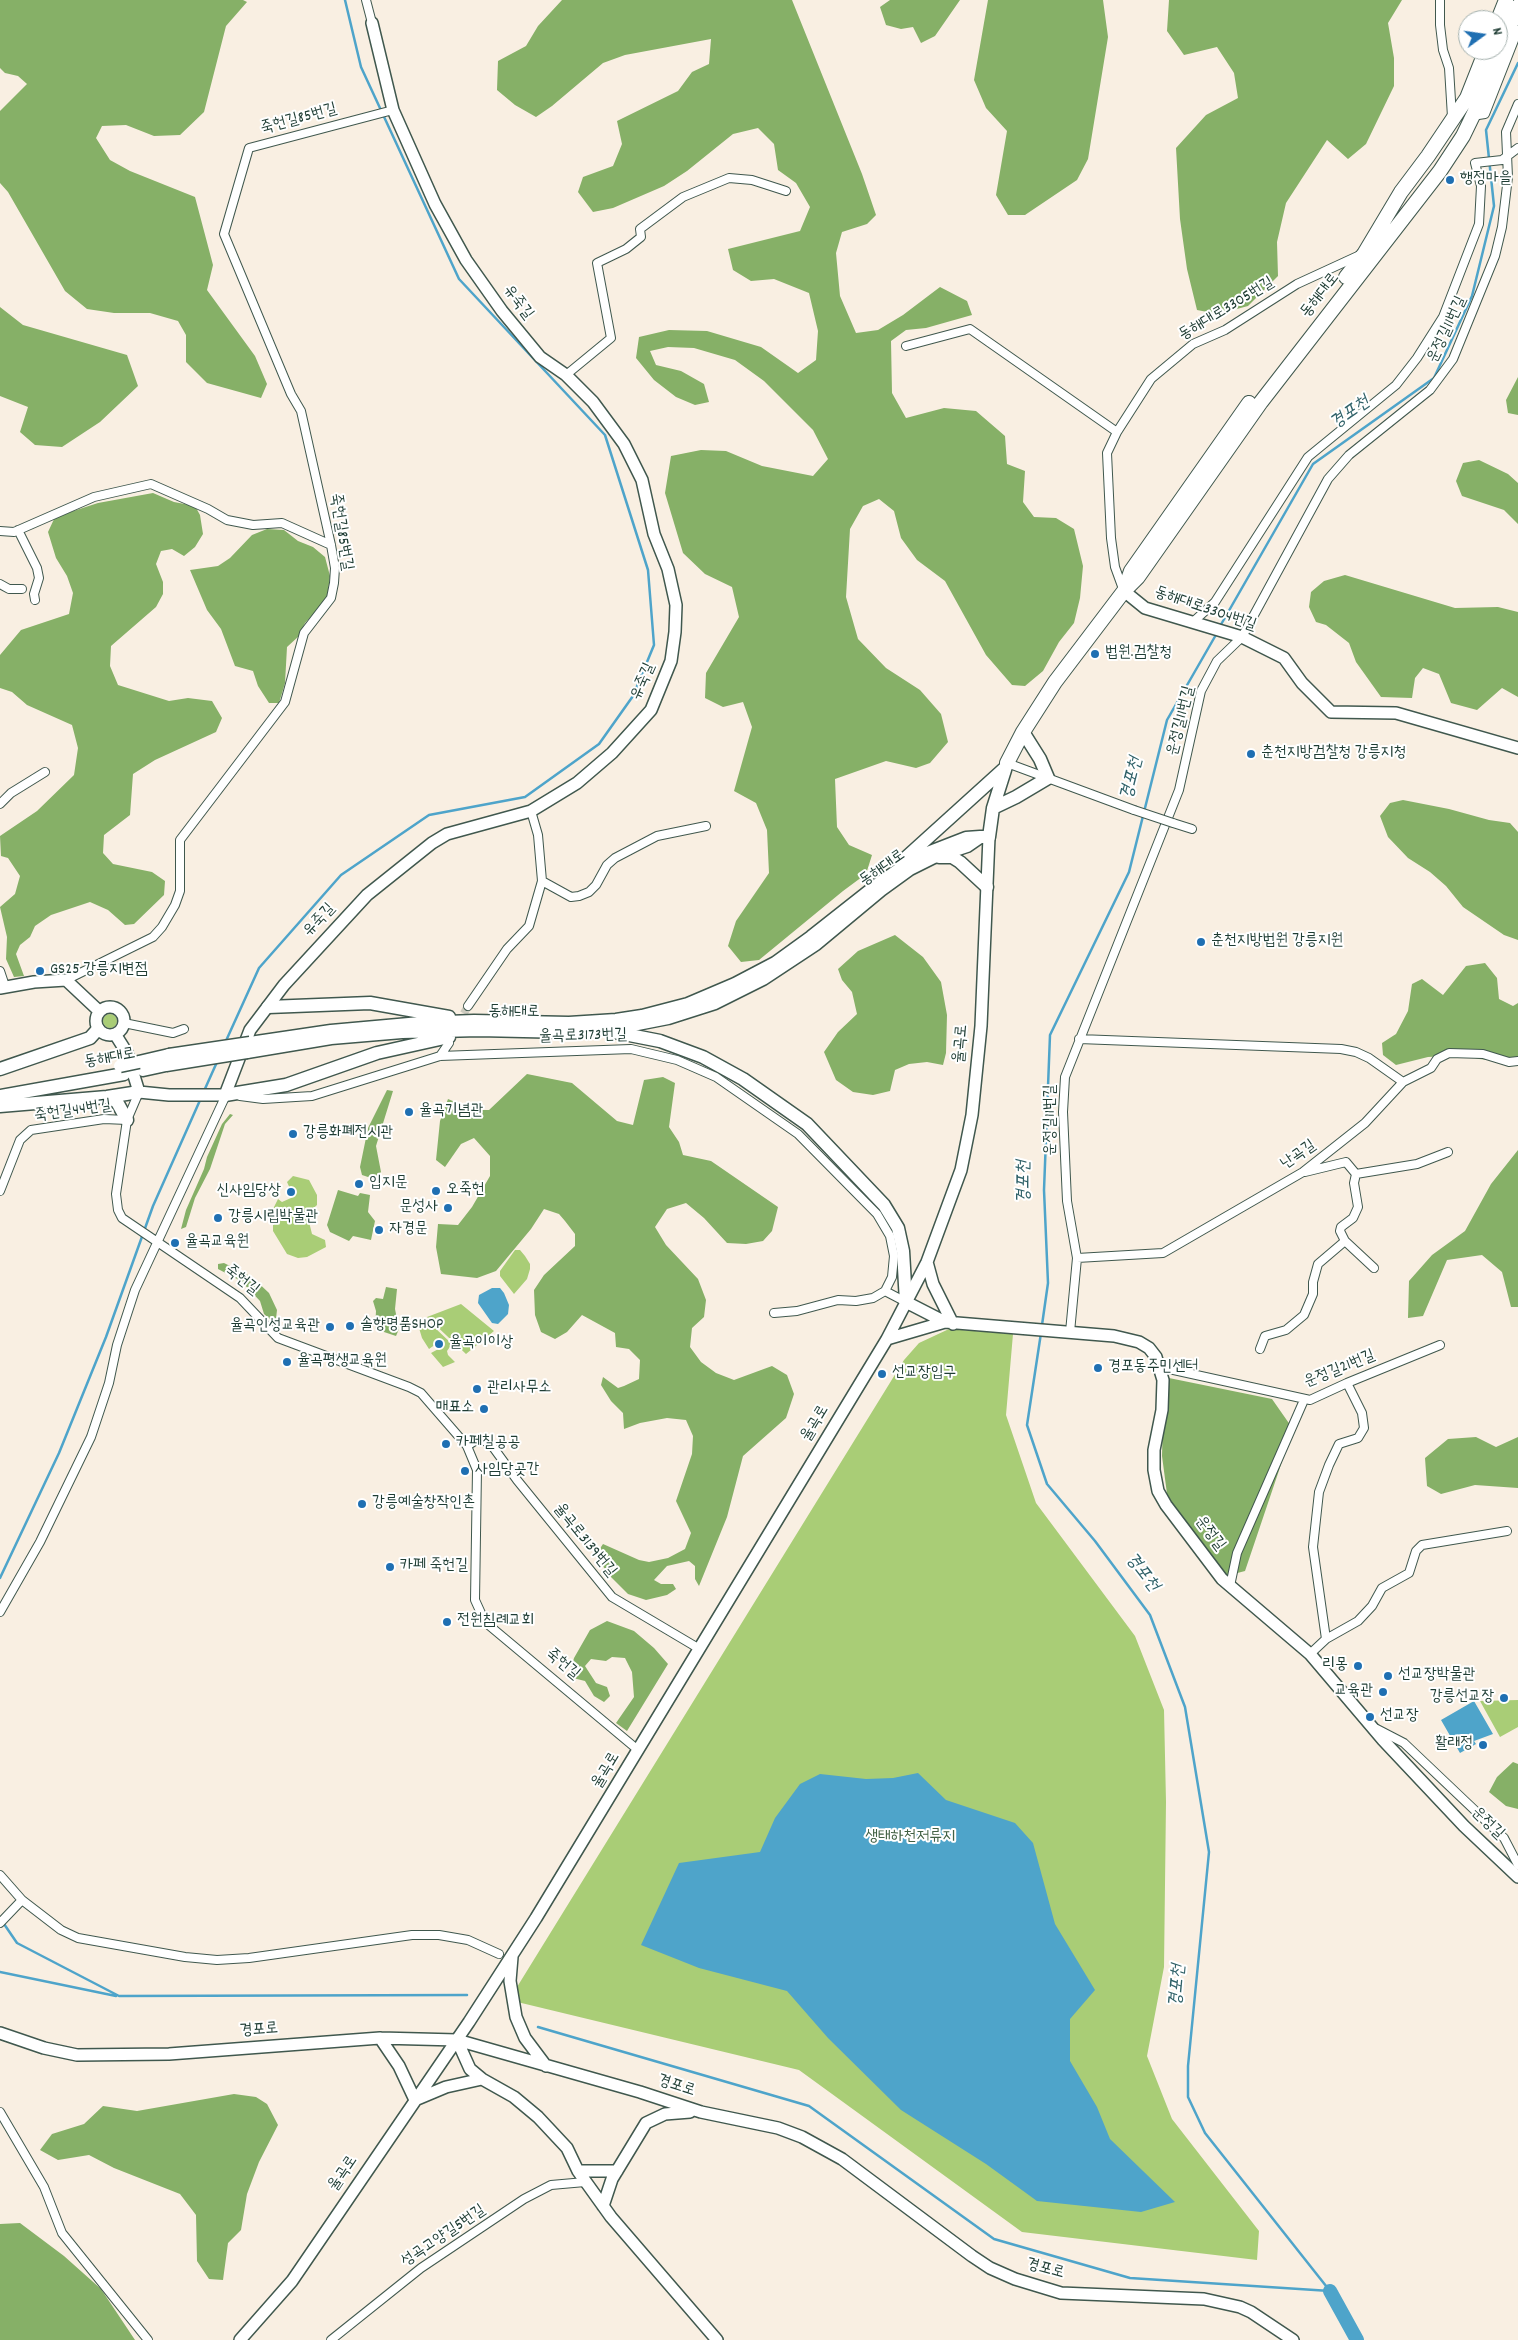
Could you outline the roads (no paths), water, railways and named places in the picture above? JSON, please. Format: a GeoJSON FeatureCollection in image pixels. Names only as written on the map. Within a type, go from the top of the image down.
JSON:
{"type":"FeatureCollection","features":[{"type":"Feature","properties":{"kind":"highway","name":"동해대로"},"geometry":{"type":"LineString","coordinates":[[1007,765],[1023,732],[1055,682],[1124,591],[1138,577],[1261,402],[1440,171],[1463,136],[1518,6]]}},
{"type":"Feature","properties":{"kind":"highway","name":"동해대로"},"geometry":{"type":"LineString","coordinates":[[1124,591],[1131,571],[1228,431],[1364,254],[1401,192],[1467,98],[1482,60]]}},
{"type":"Feature","properties":{"kind":"main road"},"geometry":{"type":"LineString","coordinates":[[993,808],[1048,778],[1040,759],[1023,732]]}},
{"type":"Feature","properties":{"kind":"main road"},"geometry":{"type":"LineString","coordinates":[[877,885],[1007,765]]}},
{"type":"Feature","properties":{"kind":"main road","name":"동해대로"},"geometry":{"type":"LineString","coordinates":[[0,1096],[168,1060],[249,1048],[402,1032],[489,1030],[568,1032],[602,1029],[668,1018],[715,1003],[739,992],[797,958],[910,869],[934,857],[967,846],[985,837],[1007,765]]}},
{"type":"Feature","properties":{"kind":"main road","name":"동해대로"},"geometry":{"type":"LineString","coordinates":[[249,1048],[323,1032],[380,1026],[474,1021],[569,1023],[616,1020],[642,1016],[688,1004],[735,984],[775,963],[877,885],[930,852],[966,838],[985,837]]}},
{"type":"Feature","properties":{"kind":"main road"},"geometry":{"type":"LineString","coordinates":[[934,857],[952,857],[987,887]]}},
{"type":"Feature","properties":{"kind":"main road"},"geometry":{"type":"LineString","coordinates":[[268,1006],[370,1003],[474,1021]]}},
{"type":"Feature","properties":{"kind":"main road"},"geometry":{"type":"LineString","coordinates":[[0,1069],[90,1038],[98,1029]]}},
{"type":"Feature","properties":{"kind":"main road"},"geometry":{"type":"LineString","coordinates":[[602,1029],[660,1041],[702,1057],[744,1078],[807,1124],[884,1205],[898,1228],[903,1251],[906,1302]]}},
{"type":"Feature","properties":{"kind":"main road"},"geometry":{"type":"LineString","coordinates":[[225,1095],[286,1085],[400,1047],[489,1030]]}},
{"type":"Feature","properties":{"kind":"main road","name":"동해대로"},"geometry":{"type":"LineString","coordinates":[[0,1088],[122,1070]]}},
{"type":"Feature","properties":{"kind":"main road"},"geometry":{"type":"LineString","coordinates":[[0,1106],[107,1097],[139,1092]]}},
{"type":"Feature","properties":{"kind":"main road"},"geometry":{"type":"LineString","coordinates":[[107,1097],[117,1102],[127,1120]]}},
{"type":"Feature","properties":{"kind":"street","name":"유죽길"},"geometry":{"type":"LineString","coordinates":[[0,1612],[40,1542],[91,1437],[109,1383],[117,1345],[154,1241],[225,1095],[250,1030],[284,985],[367,895],[432,843],[448,834],[531,810],[577,783],[612,753],[651,710],[671,661],[676,632],[676,605],[668,569],[654,534],[642,480],[624,444],[593,402],[566,375],[540,357],[502,311],[466,260],[431,196],[389,111],[366,0]]}},
{"type":"Feature","properties":{"kind":"street"},"geometry":{"type":"LineString","coordinates":[[1440,0],[1440,25],[1443,50],[1448,68],[1452,120]]}},
{"type":"Feature","properties":{"kind":"street"},"geometry":{"type":"LineString","coordinates":[[1472,116],[1485,114],[1518,30]]}},
{"type":"Feature","properties":{"kind":"street","name":"운정길11번길"},"geometry":{"type":"LineString","coordinates":[[1067,1332],[1077,1258],[1067,1201],[1063,1112],[1065,1077],[1179,790],[1201,691],[1217,661],[1242,636],[1328,479],[1349,455],[1430,390],[1453,359],[1495,256],[1504,211],[1506,132],[1518,104]]}},
{"type":"Feature","properties":{"kind":"street","name":"죽헌길85번길"},"geometry":{"type":"LineString","coordinates":[[66,980],[153,937],[162,927],[175,905],[180,891],[180,840],[285,702],[304,633],[331,598],[336,568],[301,411],[291,394],[224,234],[249,148],[389,111]]}},
{"type":"Feature","properties":{"kind":"street"},"geometry":{"type":"LineString","coordinates":[[1199,623],[1215,602],[1308,457],[1396,385],[1418,358],[1443,316],[1479,224],[1481,186],[1476,165],[1505,158],[1518,148]]}},
{"type":"Feature","properties":{"kind":"street"},"geometry":{"type":"LineString","coordinates":[[566,375],[611,338],[597,263],[626,249],[641,237],[640,229],[683,197],[729,178],[752,180],[786,191]]}},
{"type":"Feature","properties":{"kind":"street","name":"동해대로3305번길"},"geometry":{"type":"LineString","coordinates":[[1124,591],[1115,567],[1111,538],[1107,453],[1117,432],[1151,380],[1193,344],[1225,330],[1297,284],[1364,254]]}},
{"type":"Feature","properties":{"kind":"street"},"geometry":{"type":"LineString","coordinates":[[906,346],[970,329],[1117,432]]}},
{"type":"Feature","properties":{"kind":"street"},"geometry":{"type":"LineString","coordinates":[[0,531],[18,530],[94,497],[151,484],[208,509],[227,520],[253,525],[282,524],[331,545]]}},
{"type":"Feature","properties":{"kind":"street"},"geometry":{"type":"LineString","coordinates":[[18,530],[37,568],[39,578],[34,594],[36,600]]}},
{"type":"Feature","properties":{"kind":"street"},"geometry":{"type":"LineString","coordinates":[[0,584],[9,589],[22,589]]}},
{"type":"Feature","properties":{"kind":"street","name":"동해대로3304번길"},"geometry":{"type":"LineString","coordinates":[[1124,591],[1145,608],[1242,636],[1284,658],[1302,683],[1331,712],[1396,713],[1518,748]]}},
{"type":"Feature","properties":{"kind":"street"},"geometry":{"type":"LineString","coordinates":[[1007,765],[1192,829]]}},
{"type":"Feature","properties":{"kind":"street"},"geometry":{"type":"LineString","coordinates":[[0,804],[11,793],[45,772]]}},
{"type":"Feature","properties":{"kind":"street"},"geometry":{"type":"LineString","coordinates":[[468,1006],[506,949],[529,926],[542,880],[538,835],[531,810]]}},
{"type":"Feature","properties":{"kind":"street"},"geometry":{"type":"LineString","coordinates":[[542,880],[572,896],[579,896],[589,892],[596,885],[607,865],[616,858],[657,836],[706,826]]}},
{"type":"Feature","properties":{"kind":"street","name":"율곡로"},"geometry":{"type":"LineString","coordinates":[[240,2340],[292,2281],[470,2022],[887,1340],[927,1262],[962,1170],[972,1115],[981,1026],[987,887],[985,837]]}},
{"type":"Feature","properties":{"kind":"street"},"geometry":{"type":"LineString","coordinates":[[0,971],[3,987],[66,980],[99,1011]]}},
{"type":"Feature","properties":{"kind":"street"},"geometry":{"type":"LineString","coordinates":[[107,1007],[116,1008],[122,1014],[124,1023],[119,1032],[106,1034],[98,1029],[96,1020],[99,1011],[107,1007]]}},
{"type":"Feature","properties":{"kind":"street"},"geometry":{"type":"LineString","coordinates":[[124,1023],[173,1033],[184,1029]]}},
{"type":"Feature","properties":{"kind":"street"},"geometry":{"type":"LineString","coordinates":[[115,1034],[127,1053],[139,1092],[127,1120]]}},
{"type":"Feature","properties":{"kind":"street"},"geometry":{"type":"LineString","coordinates":[[1079,1040],[1341,1049],[1356,1052],[1369,1058],[1403,1082]]}},
{"type":"Feature","properties":{"kind":"street"},"geometry":{"type":"LineString","coordinates":[[440,1056],[448,1044]]}},
{"type":"Feature","properties":{"kind":"street","name":"율곡로3173번길"},"geometry":{"type":"LineString","coordinates":[[225,1095],[263,1099],[312,1096],[440,1056],[631,1049],[677,1060],[716,1077],[798,1134],[877,1214],[890,1236],[894,1256],[892,1277],[885,1291]]}},
{"type":"Feature","properties":{"kind":"street","name":"난곡길"},"geometry":{"type":"LineString","coordinates":[[1077,1258],[1163,1253],[1303,1172],[1365,1123],[1403,1082],[1431,1068],[1437,1059],[1450,1053],[1483,1054],[1509,1062],[1518,1061]]}},
{"type":"Feature","properties":{"kind":"street"},"geometry":{"type":"LineString","coordinates":[[139,1092],[169,1095],[225,1095]]}},
{"type":"Feature","properties":{"kind":"street","name":"죽헌길44번길"},"geometry":{"type":"LineString","coordinates":[[0,1191],[20,1140],[31,1130],[104,1119],[127,1120]]}},
{"type":"Feature","properties":{"kind":"street","name":"죽헌길"},"geometry":{"type":"LineString","coordinates":[[127,1120],[116,1194],[118,1210],[122,1218],[240,1298],[278,1338],[409,1386],[421,1394],[467,1446],[477,1470],[475,1600],[485,1622],[638,1750]]}},
{"type":"Feature","properties":{"kind":"street"},"geometry":{"type":"LineString","coordinates":[[1356,1174],[1418,1164],[1448,1152]]}},
{"type":"Feature","properties":{"kind":"street"},"geometry":{"type":"LineString","coordinates":[[1303,1172],[1346,1162],[1356,1174],[1355,1189],[1358,1208],[1353,1218],[1341,1227],[1340,1231],[1345,1242],[1374,1268]]}},
{"type":"Feature","properties":{"kind":"street"},"geometry":{"type":"LineString","coordinates":[[1260,1348],[1266,1336],[1286,1330],[1304,1315],[1310,1303],[1318,1264],[1345,1242]]}},
{"type":"Feature","properties":{"kind":"street"},"geometry":{"type":"LineString","coordinates":[[887,1340],[949,1323],[933,1284],[927,1262]]}},
{"type":"Feature","properties":{"kind":"street"},"geometry":{"type":"LineString","coordinates":[[774,1313],[797,1311],[838,1300],[856,1301],[873,1298],[885,1291],[906,1302]]}},
{"type":"Feature","properties":{"kind":"street","name":"운정길"},"geometry":{"type":"LineString","coordinates":[[906,1302],[949,1323],[1114,1336],[1139,1342],[1149,1348],[1160,1367],[1162,1380],[1162,1410],[1154,1450],[1154,1470],[1158,1491],[1166,1505],[1222,1579],[1310,1654],[1383,1740],[1464,1826],[1518,1877]]}},
{"type":"Feature","properties":{"kind":"street","name":"운정길21번길"},"geometry":{"type":"LineString","coordinates":[[1160,1367],[1310,1400],[1440,1345]]}},
{"type":"Feature","properties":{"kind":"street"},"geometry":{"type":"LineString","coordinates":[[1326,1639],[1313,1547],[1319,1492],[1329,1464],[1339,1444],[1358,1438],[1364,1428],[1362,1413],[1347,1383]]}},
{"type":"Feature","properties":{"kind":"street"},"geometry":{"type":"LineString","coordinates":[[1230,1586],[1237,1553],[1304,1400]]}},
{"type":"Feature","properties":{"kind":"street","name":"율곡로3139번길"},"geometry":{"type":"LineString","coordinates":[[467,1446],[478,1439],[490,1443],[612,1597],[698,1648]]}},
{"type":"Feature","properties":{"kind":"street"},"geometry":{"type":"LineString","coordinates":[[1310,1654],[1326,1639],[1358,1621],[1372,1606],[1382,1588],[1409,1573],[1416,1551],[1422,1546],[1507,1531]]}},
{"type":"Feature","properties":{"kind":"street"},"geometry":{"type":"LineString","coordinates":[[1373,1727],[1404,1743],[1504,1838],[1518,1865]]}},
{"type":"Feature","properties":{"kind":"street"},"geometry":{"type":"LineString","coordinates":[[0,1875],[20,1903],[61,1930],[78,1938],[185,1957],[217,1960],[249,1958],[412,1935],[468,1940],[499,1954]]}},
{"type":"Feature","properties":{"kind":"street"},"geometry":{"type":"LineString","coordinates":[[0,1923],[20,1903]]}},
{"type":"Feature","properties":{"kind":"street"},"geometry":{"type":"LineString","coordinates":[[512,1955],[510,1982],[516,2018],[525,2038],[546,2066]]}},
{"type":"Feature","properties":{"kind":"street","name":"경포로"},"geometry":{"type":"LineString","coordinates":[[0,2033],[44,2048],[77,2054],[169,2054],[380,2038],[457,2040],[640,2092],[701,2112],[778,2128],[821,2146],[842,2159],[972,2256],[990,2268],[1015,2279],[1061,2293],[1204,2299],[1240,2307],[1252,2312],[1293,2340]]}},
{"type":"Feature","properties":{"kind":"street"},"geometry":{"type":"LineString","coordinates":[[380,2038],[399,2066],[415,2100],[446,2086],[482,2078]]}},
{"type":"Feature","properties":{"kind":"street"},"geometry":{"type":"LineString","coordinates":[[457,2040],[470,2069],[514,2097],[538,2117],[567,2148],[578,2171],[603,2206],[717,2340]]}},
{"type":"Feature","properties":{"kind":"street"},"geometry":{"type":"LineString","coordinates":[[0,2112],[44,2187],[62,2234],[148,2340]]}},
{"type":"Feature","properties":{"kind":"street"},"geometry":{"type":"LineString","coordinates":[[603,2206],[616,2171],[646,2123],[665,2114],[701,2112]]}},
{"type":"Feature","properties":{"kind":"street"},"geometry":{"type":"LineString","coordinates":[[578,2171],[616,2171]]}},
{"type":"Feature","properties":{"kind":"street","name":"성곡고양길5번길"},"geometry":{"type":"LineString","coordinates":[[331,2340],[421,2268],[524,2199],[551,2185],[586,2182]]}},
{"type":"Feature","properties":{"kind":"water"},"geometry":{"type":"Polygon","coordinates":[[[492,1288],[500,1288],[509,1305],[508,1314],[498,1324],[492,1323],[478,1303],[479,1295],[492,1288]]]}},
{"type":"Feature","properties":{"kind":"water"},"geometry":{"type":"Polygon","coordinates":[[[1474,1701],[1493,1734],[1474,1741],[1476,1744],[1460,1753],[1441,1720],[1474,1701]]]}},
{"type":"Feature","properties":{"kind":"water","name":"생태하천저류지"},"geometry":{"type":"Polygon","coordinates":[[[918,1773],[946,1800],[1015,1823],[1033,1843],[1055,1924],[1095,1990],[1070,2019],[1070,2061],[1097,2107],[1110,2139],[1175,2202],[1141,2212],[1037,2201],[986,2164],[901,2110],[828,2038],[787,1991],[699,1968],[641,1945],[679,1863],[760,1852],[775,1818],[800,1784],[820,1774],[866,1779],[893,1778],[918,1773]]]}},
{"type":"Feature","properties":{"kind":"waterway"},"geometry":{"type":"LineString","coordinates":[[225,1043],[259,968],[341,875],[429,815],[525,797],[599,744],[633,696],[654,645],[648,570],[605,435],[459,279],[361,67],[345,0]]}},
{"type":"Feature","properties":{"kind":"waterway","name":"경포천"},"geometry":{"type":"LineString","coordinates":[[1219,628],[1313,464],[1434,378],[1472,296],[1494,206],[1486,130],[1518,63]]}},
{"type":"Feature","properties":{"kind":"waterway","name":"경포천"},"geometry":{"type":"LineString","coordinates":[[1042,1325],[1048,1283],[1044,1190],[1050,1035],[1129,872],[1167,720],[1217,633]]}},
{"type":"Feature","properties":{"kind":"waterway"},"geometry":{"type":"LineString","coordinates":[[204,1091],[217,1062]]}},
{"type":"Feature","properties":{"kind":"waterway"},"geometry":{"type":"LineString","coordinates":[[0,1578],[59,1453],[106,1337],[153,1206],[201,1098]]}},
{"type":"Feature","properties":{"kind":"waterway","name":"경포천"},"geometry":{"type":"LineString","coordinates":[[1041,1333],[1027,1425],[1047,1484],[1095,1541],[1150,1615],[1185,1707],[1209,1852],[1188,2066],[1188,2097],[1205,2133],[1330,2291]]}},
{"type":"Feature","properties":{"kind":"waterway"},"geometry":{"type":"LineString","coordinates":[[2,1921],[17,1943],[119,1996],[467,1995]]}},
{"type":"Feature","properties":{"kind":"waterway"},"geometry":{"type":"LineString","coordinates":[[0,1972],[116,1996]]}},
{"type":"Feature","properties":{"kind":"waterway"},"geometry":{"type":"LineString","coordinates":[[538,2027],[809,2106],[994,2239],[1130,2278],[1330,2291]]}},
{"type":"Feature","properties":{"kind":"waterway","name":"경포천"},"geometry":{"type":"LineString","coordinates":[[1330,2291],[1357,2340]]}},
{"type":"Feature","properties":{"kind":"tunnel"},"geometry":{"type":"LineString","coordinates":[[458,1024],[468,1006]]}},
{"type":"Feature","properties":{"kind":"place","name":"행정마을"},"geometry":{"type":"Point","coordinates":[1450,180]}},
{"type":"Feature","properties":{"kind":"place","name":"법원.검찰청"},"geometry":{"type":"Point","coordinates":[1095,654]}},
{"type":"Feature","properties":{"kind":"place","name":"춘천지방검찰청 강릉지청"},"geometry":{"type":"Point","coordinates":[1251,754]}},
{"type":"Feature","properties":{"kind":"place","name":"춘천지방법원 강릉지원"},"geometry":{"type":"Point","coordinates":[1201,942]}},
{"type":"Feature","properties":{"kind":"place","name":"GS25 강릉지변점"},"geometry":{"type":"Point","coordinates":[40,971]}},
{"type":"Feature","properties":{"kind":"place","name":"율곡기념관"},"geometry":{"type":"Point","coordinates":[409,1112]}},
{"type":"Feature","properties":{"kind":"place","name":"강릉화폐전시관"},"geometry":{"type":"Point","coordinates":[293,1134]}},
{"type":"Feature","properties":{"kind":"place","name":"입지문"},"geometry":{"type":"Point","coordinates":[359,1184]}},
{"type":"Feature","properties":{"kind":"place","name":"오죽헌"},"geometry":{"type":"Point","coordinates":[436,1191]}},
{"type":"Feature","properties":{"kind":"place","name":"신사임당상"},"geometry":{"type":"Point","coordinates":[291,1192]}},
{"type":"Feature","properties":{"kind":"place","name":"문성사"},"geometry":{"type":"Point","coordinates":[448,1208]}},
{"type":"Feature","properties":{"kind":"place","name":"강릉시립박물관"},"geometry":{"type":"Point","coordinates":[218,1218]}},
{"type":"Feature","properties":{"kind":"place","name":"자경문"},"geometry":{"type":"Point","coordinates":[379,1230]}},
{"type":"Feature","properties":{"kind":"place","name":"율곡교육원"},"geometry":{"type":"Point","coordinates":[175,1243]}},
{"type":"Feature","properties":{"kind":"place","name":"솔향명품SHOP"},"geometry":{"type":"Point","coordinates":[350,1326]}},
{"type":"Feature","properties":{"kind":"place","name":"율곡인성교육관"},"geometry":{"type":"Point","coordinates":[330,1327]}},
{"type":"Feature","properties":{"kind":"place","name":"율곡이이상"},"geometry":{"type":"Point","coordinates":[439,1344]}},
{"type":"Feature","properties":{"kind":"place","name":"율곡평생교육원"},"geometry":{"type":"Point","coordinates":[287,1362]}},
{"type":"Feature","properties":{"kind":"place","name":"경포동주민센터"},"geometry":{"type":"Point","coordinates":[1098,1368]}},
{"type":"Feature","properties":{"kind":"place","name":"선교장입구"},"geometry":{"type":"Point","coordinates":[882,1374]}},
{"type":"Feature","properties":{"kind":"place","name":"관리사무소"},"geometry":{"type":"Point","coordinates":[477,1389]}},
{"type":"Feature","properties":{"kind":"place","name":"매표소"},"geometry":{"type":"Point","coordinates":[484,1409]}},
{"type":"Feature","properties":{"kind":"place","name":"카페칠공공"},"geometry":{"type":"Point","coordinates":[446,1444]}},
{"type":"Feature","properties":{"kind":"place","name":"사임당곳간"},"geometry":{"type":"Point","coordinates":[465,1471]}},
{"type":"Feature","properties":{"kind":"place","name":"강릉예술창작인촌"},"geometry":{"type":"Point","coordinates":[362,1504]}},
{"type":"Feature","properties":{"kind":"place","name":"카페 죽헌길"},"geometry":{"type":"Point","coordinates":[390,1567]}},
{"type":"Feature","properties":{"kind":"place","name":"전원침례교회"},"geometry":{"type":"Point","coordinates":[447,1622]}},
{"type":"Feature","properties":{"kind":"place","name":"리몽"},"geometry":{"type":"Point","coordinates":[1358,1666]}},
{"type":"Feature","properties":{"kind":"place","name":"선교장박물관"},"geometry":{"type":"Point","coordinates":[1388,1676]}},
{"type":"Feature","properties":{"kind":"place","name":"교육관"},"geometry":{"type":"Point","coordinates":[1383,1692]}},
{"type":"Feature","properties":{"kind":"place","name":"강릉선교장"},"geometry":{"type":"Point","coordinates":[1504,1698]}},
{"type":"Feature","properties":{"kind":"place","name":"선교장"},"geometry":{"type":"Point","coordinates":[1370,1717]}},
{"type":"Feature","properties":{"kind":"place","name":"활래정"},"geometry":{"type":"Point","coordinates":[1483,1745]}}]}
